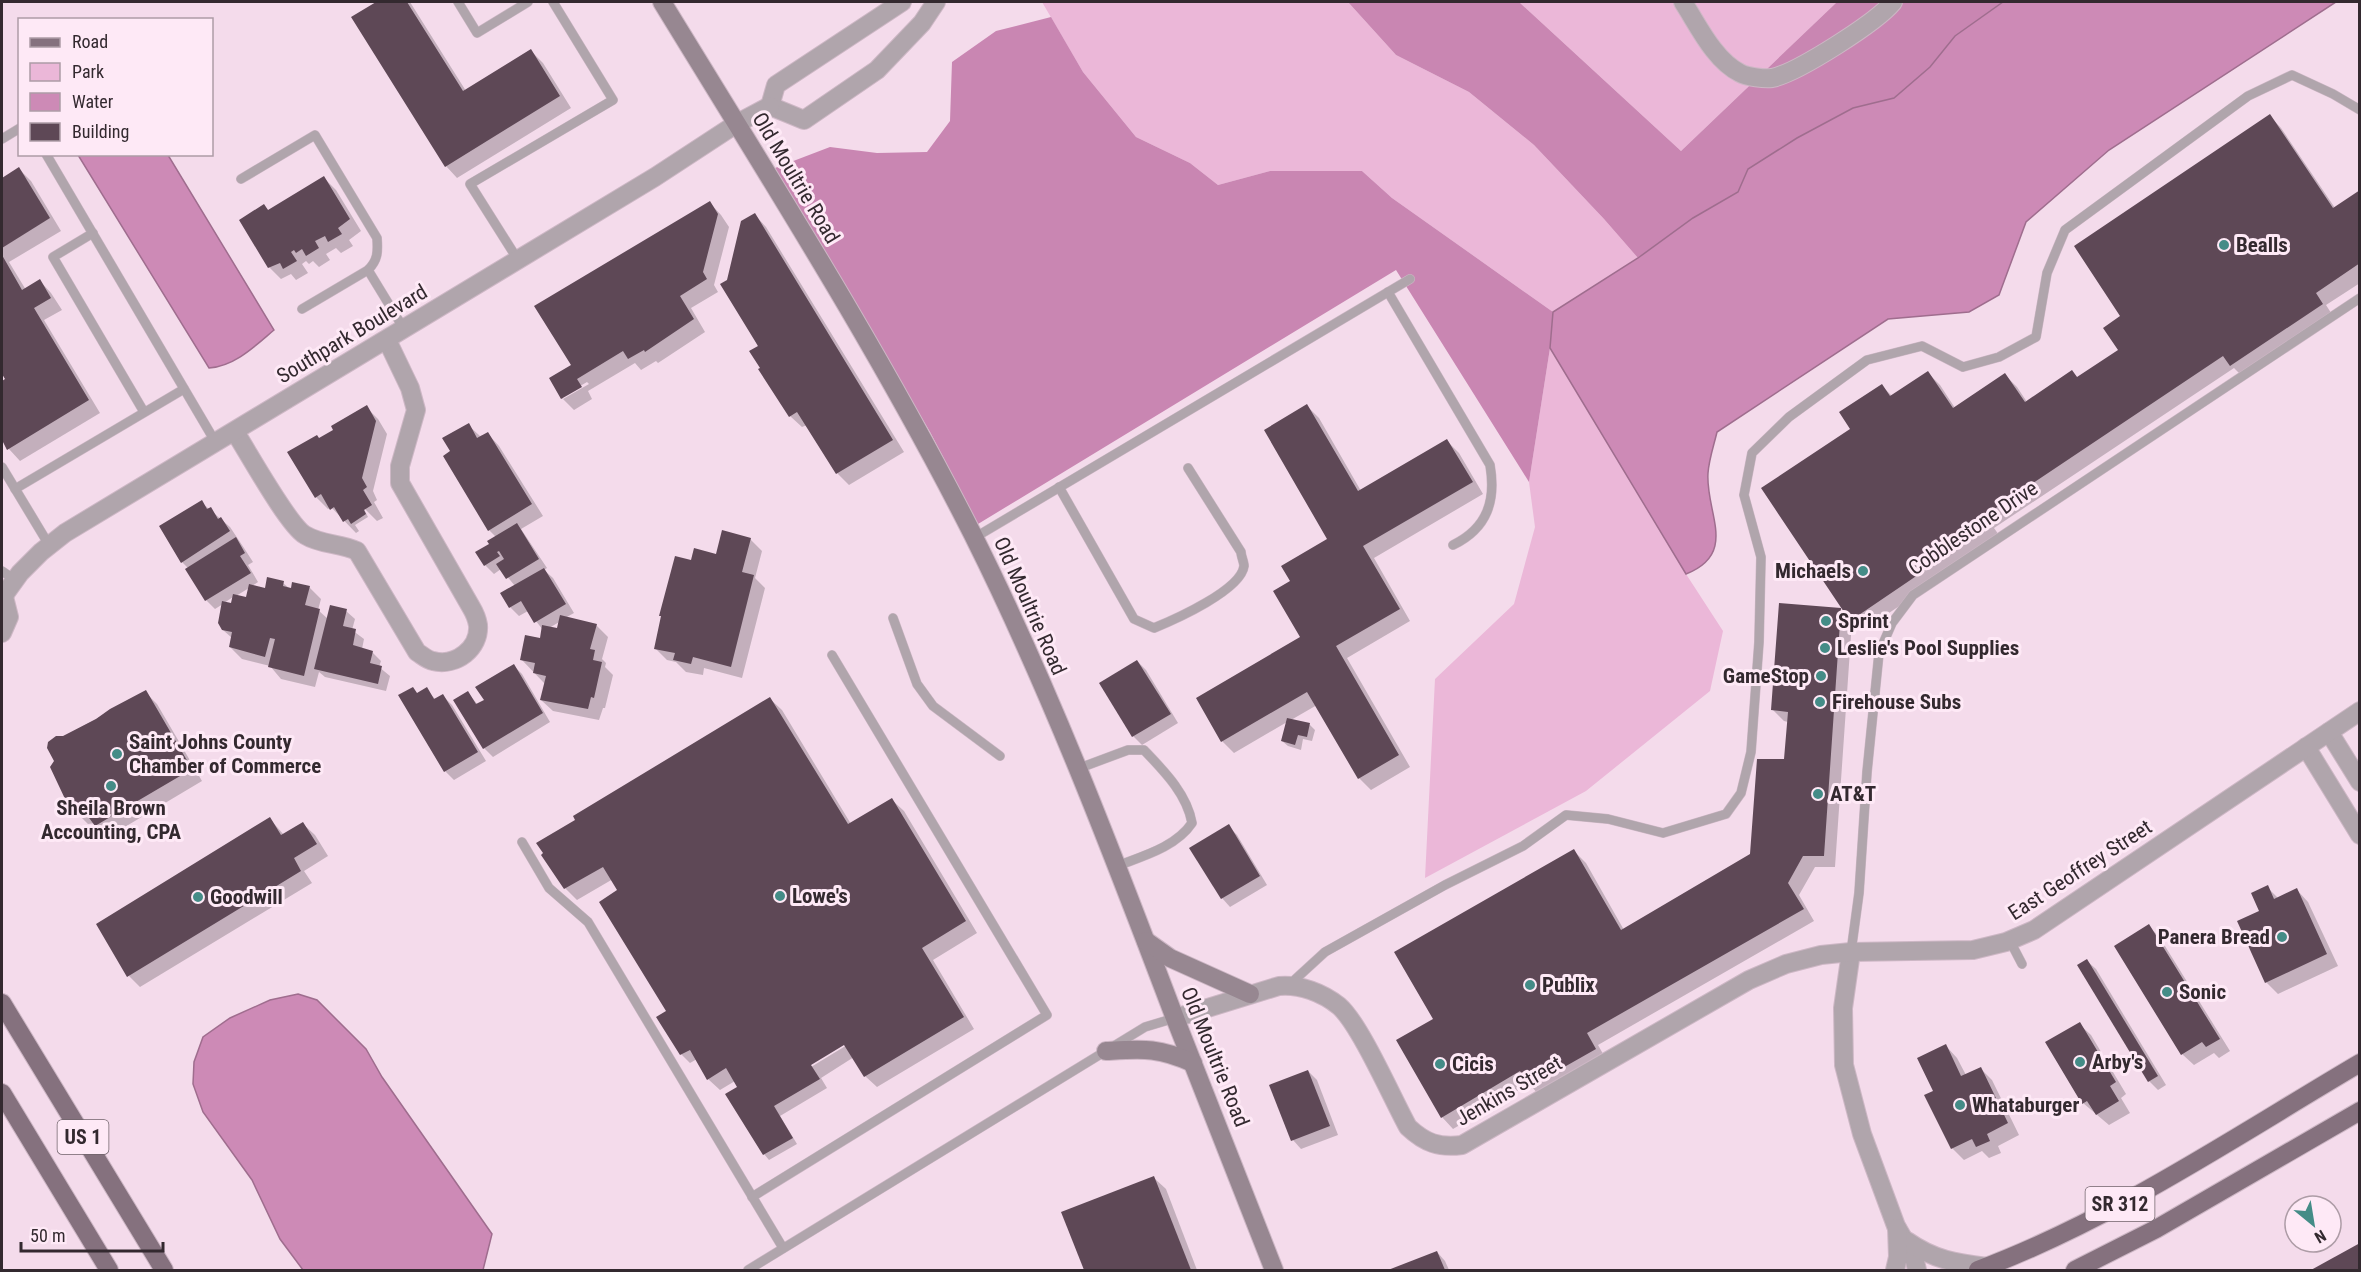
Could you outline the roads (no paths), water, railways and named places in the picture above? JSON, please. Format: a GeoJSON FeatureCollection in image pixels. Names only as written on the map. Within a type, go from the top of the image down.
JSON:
{"type":"FeatureCollection","features":[{"type":"Feature","properties":{"kind":"main road","name":"Old Moultrie Road"},"geometry":{"type":"LineString","coordinates":[[662,2],[805,236],[916,426],[974,538],[1030,658],[1117,866],[1274,1270]]}},
{"type":"Feature","properties":{"kind":"main road"},"geometry":{"type":"LineString","coordinates":[[1146,941],[1170,958],[1251,994]]}},
{"type":"Feature","properties":{"kind":"main road","name":"US 1"},"geometry":{"type":"LineString","coordinates":[[2,1003],[164,1270]]}},
{"type":"Feature","properties":{"kind":"main road"},"geometry":{"type":"LineString","coordinates":[[1106,1051],[1138,1048],[1157,1050],[1193,1063]]}},
{"type":"Feature","properties":{"kind":"main road","name":"SR 312"},"geometry":{"type":"LineString","coordinates":[[1983,1269],[2066,1232],[2129,1200],[2360,1063]]}},
{"type":"Feature","properties":{"kind":"main road","name":"US 1"},"geometry":{"type":"LineString","coordinates":[[2,1093],[109,1270]]}},
{"type":"Feature","properties":{"kind":"main road","name":"SR 312"},"geometry":{"type":"LineString","coordinates":[[2075,1270],[2156,1229],[2360,1111]]}},
{"type":"Feature","properties":{"kind":"street"},"geometry":{"type":"LineString","coordinates":[[903,2],[776,85],[770,106],[804,120],[877,70],[922,23],[936,2]]}},
{"type":"Feature","properties":{"kind":"street"},"geometry":{"type":"LineString","coordinates":[[1683,2],[1717,54],[1726,63],[1741,74],[1771,78],[1807,63],[1853,34],[1893,2]]}},
{"type":"Feature","properties":{"kind":"street","name":"Southpark Boulevard"},"geometry":{"type":"LineString","coordinates":[[2,633],[9,617],[3,598],[8,575],[65,532],[235,432],[655,177],[736,124],[770,106]]}},
{"type":"Feature","properties":{"kind":"street"},"geometry":{"type":"LineString","coordinates":[[235,432],[279,503],[301,533],[316,541],[344,545],[357,551],[417,652],[433,661],[455,659],[467,652],[474,644],[478,622],[400,483],[400,466],[416,410],[410,388],[387,340]]}},
{"type":"Feature","properties":{"kind":"street","name":"East Geoffrey Street"},"geometry":{"type":"LineString","coordinates":[[1851,952],[1973,950],[2010,941],[2034,930],[2360,711]]}},
{"type":"Feature","properties":{"kind":"street"},"geometry":{"type":"LineString","coordinates":[[2329,732],[2360,782]]}},
{"type":"Feature","properties":{"kind":"street"},"geometry":{"type":"LineString","coordinates":[[2306,747],[2360,836]]}},
{"type":"Feature","properties":{"kind":"street","name":"Jenkins Street"},"geometry":{"type":"LineString","coordinates":[[1289,985],[1322,996],[1340,1007],[1360,1035],[1408,1127],[1420,1139],[1433,1145],[1446,1147],[1462,1145],[1749,980],[1786,964],[1851,952]]}},
{"type":"Feature","properties":{"kind":"street","name":"Cobblestone Drive"},"geometry":{"type":"LineString","coordinates":[[1851,952],[1843,1008],[1844,1065],[1862,1134],[1901,1233],[1914,1257],[1917,1270]]}},
{"type":"Feature","properties":{"kind":"street"},"geometry":{"type":"LineString","coordinates":[[1175,1018],[1251,994],[1289,985]]}},
{"type":"Feature","properties":{"kind":"street"},"geometry":{"type":"LineString","coordinates":[[1901,1233],[1926,1254],[1949,1262],[1983,1269]]}},
{"type":"Feature","properties":{"kind":"street","name":"Cobblestone Drive"},"geometry":{"type":"LineString","coordinates":[[1895,1270],[1901,1233]]}},
{"type":"Feature","properties":{"kind":"lane"},"geometry":{"type":"LineString","coordinates":[[458,2],[477,33],[528,2]]}},
{"type":"Feature","properties":{"kind":"lane"},"geometry":{"type":"LineString","coordinates":[[518,260],[470,184],[613,100],[553,2]]}},
{"type":"Feature","properties":{"kind":"lane"},"geometry":{"type":"LineString","coordinates":[[1289,985],[1325,952],[1445,885],[1522,846],[1566,815],[1608,819],[1663,833],[1726,814],[1741,793],[1751,752],[1758,653],[1761,556],[1744,495],[1752,453],[1789,417],[1868,360],[1922,346],[1963,368],[1999,357],[2036,337],[2047,273],[2065,230],[2248,96],[2292,75],[2333,94],[2360,110]]}},
{"type":"Feature","properties":{"kind":"lane"},"geometry":{"type":"LineString","coordinates":[[2,138],[18,129]]}},
{"type":"Feature","properties":{"kind":"lane"},"geometry":{"type":"LineString","coordinates":[[241,179],[315,135],[377,238],[376,262],[368,270],[302,309]]}},
{"type":"Feature","properties":{"kind":"lane"},"geometry":{"type":"LineString","coordinates":[[47,156],[216,443]]}},
{"type":"Feature","properties":{"kind":"lane"},"geometry":{"type":"LineString","coordinates":[[93,233],[52,257],[144,412]]}},
{"type":"Feature","properties":{"kind":"lane"},"geometry":{"type":"LineString","coordinates":[[368,270],[404,329]]}},
{"type":"Feature","properties":{"kind":"lane"},"geometry":{"type":"LineString","coordinates":[[974,538],[1410,279]]}},
{"type":"Feature","properties":{"kind":"lane"},"geometry":{"type":"LineString","coordinates":[[1388,292],[1490,465],[1494,484],[1488,512],[1477,528],[1454,545]]}},
{"type":"Feature","properties":{"kind":"lane","name":"Cobblestone Drive"},"geometry":{"type":"LineString","coordinates":[[1851,952],[1879,653],[1892,623],[1913,595],[2360,298]]}},
{"type":"Feature","properties":{"kind":"lane"},"geometry":{"type":"LineString","coordinates":[[15,489],[184,389]]}},
{"type":"Feature","properties":{"kind":"lane"},"geometry":{"type":"LineString","coordinates":[[2,468],[49,545]]}},
{"type":"Feature","properties":{"kind":"lane"},"geometry":{"type":"LineString","coordinates":[[1059,487],[1134,619],[1154,628],[1224,591],[1237,581],[1244,566],[1240,552],[1188,468]]}},
{"type":"Feature","properties":{"kind":"lane"},"geometry":{"type":"LineString","coordinates":[[893,618],[917,684],[933,706],[1000,756]]}},
{"type":"Feature","properties":{"kind":"lane"},"geometry":{"type":"LineString","coordinates":[[752,1197],[1047,1016],[832,655]]}},
{"type":"Feature","properties":{"kind":"lane"},"geometry":{"type":"LineString","coordinates":[[1077,770],[1128,750],[1144,750],[1166,773],[1190,809],[1192,823],[1186,833],[1160,849],[1117,866]]}},
{"type":"Feature","properties":{"kind":"lane"},"geometry":{"type":"LineString","coordinates":[[522,842],[549,888],[588,922],[783,1248]]}},
{"type":"Feature","properties":{"kind":"lane"},"geometry":{"type":"LineString","coordinates":[[2010,941],[2022,964]]}},
{"type":"Feature","properties":{"kind":"lane"},"geometry":{"type":"LineString","coordinates":[[748,1270],[1145,1027],[1175,1018]]}},
{"type":"Feature","properties":{"kind":"water"},"geometry":{"type":"Polygon","coordinates":[[[2003,2],[2336,2],[2109,150],[2026,222],[1999,295],[1969,312],[1888,319],[1717,432],[1708,473],[1708,488],[1716,530],[1715,543],[1711,555],[1702,565],[1686,574],[1550,348],[1553,312],[1638,258],[1693,218],[1738,192],[1748,169],[1797,138],[1853,108],[1894,98],[1930,67],[1955,36],[2003,2]]]}},
{"type":"Feature","properties":{"kind":"water"},"geometry":{"type":"Polygon","coordinates":[[[79,156],[169,156],[274,330],[236,359],[209,368],[79,156]]]}},
{"type":"Feature","properties":{"kind":"water"},"geometry":{"type":"Polygon","coordinates":[[[298,994],[317,1000],[366,1049],[382,1077],[492,1234],[483,1270],[303,1270],[280,1239],[252,1180],[203,1112],[193,1084],[194,1062],[203,1037],[230,1018],[270,1000],[298,994]]]}},
{"type":"Feature","properties":{"kind":"place","name":"Bealls"},"geometry":{"type":"Point","coordinates":[2224,245]}},
{"type":"Feature","properties":{"kind":"place","name":"Michaels"},"geometry":{"type":"Point","coordinates":[1863,571]}},
{"type":"Feature","properties":{"kind":"place","name":"Sprint"},"geometry":{"type":"Point","coordinates":[1826,621]}},
{"type":"Feature","properties":{"kind":"place","name":"Leslie's Pool Supplies"},"geometry":{"type":"Point","coordinates":[1825,648]}},
{"type":"Feature","properties":{"kind":"place","name":"GameStop"},"geometry":{"type":"Point","coordinates":[1821,676]}},
{"type":"Feature","properties":{"kind":"place","name":"Firehouse Subs"},"geometry":{"type":"Point","coordinates":[1820,702]}},
{"type":"Feature","properties":{"kind":"place","name":"Saint Johns County Chamber of Commerce"},"geometry":{"type":"Point","coordinates":[117,754]}},
{"type":"Feature","properties":{"kind":"place","name":"Sheila Brown Accounting, CPA"},"geometry":{"type":"Point","coordinates":[111,786]}},
{"type":"Feature","properties":{"kind":"place","name":"AT&T"},"geometry":{"type":"Point","coordinates":[1818,794]}},
{"type":"Feature","properties":{"kind":"place","name":"Lowe's"},"geometry":{"type":"Point","coordinates":[780,896]}},
{"type":"Feature","properties":{"kind":"place","name":"Goodwill"},"geometry":{"type":"Point","coordinates":[198,897]}},
{"type":"Feature","properties":{"kind":"place","name":"Panera Bread"},"geometry":{"type":"Point","coordinates":[2282,937]}},
{"type":"Feature","properties":{"kind":"place","name":"Publix"},"geometry":{"type":"Point","coordinates":[1530,985]}},
{"type":"Feature","properties":{"kind":"place","name":"Sonic"},"geometry":{"type":"Point","coordinates":[2167,992]}},
{"type":"Feature","properties":{"kind":"place","name":"Arby's"},"geometry":{"type":"Point","coordinates":[2080,1062]}},
{"type":"Feature","properties":{"kind":"place","name":"Cicis"},"geometry":{"type":"Point","coordinates":[1440,1064]}},
{"type":"Feature","properties":{"kind":"place","name":"Whataburger"},"geometry":{"type":"Point","coordinates":[1960,1105]}}]}
